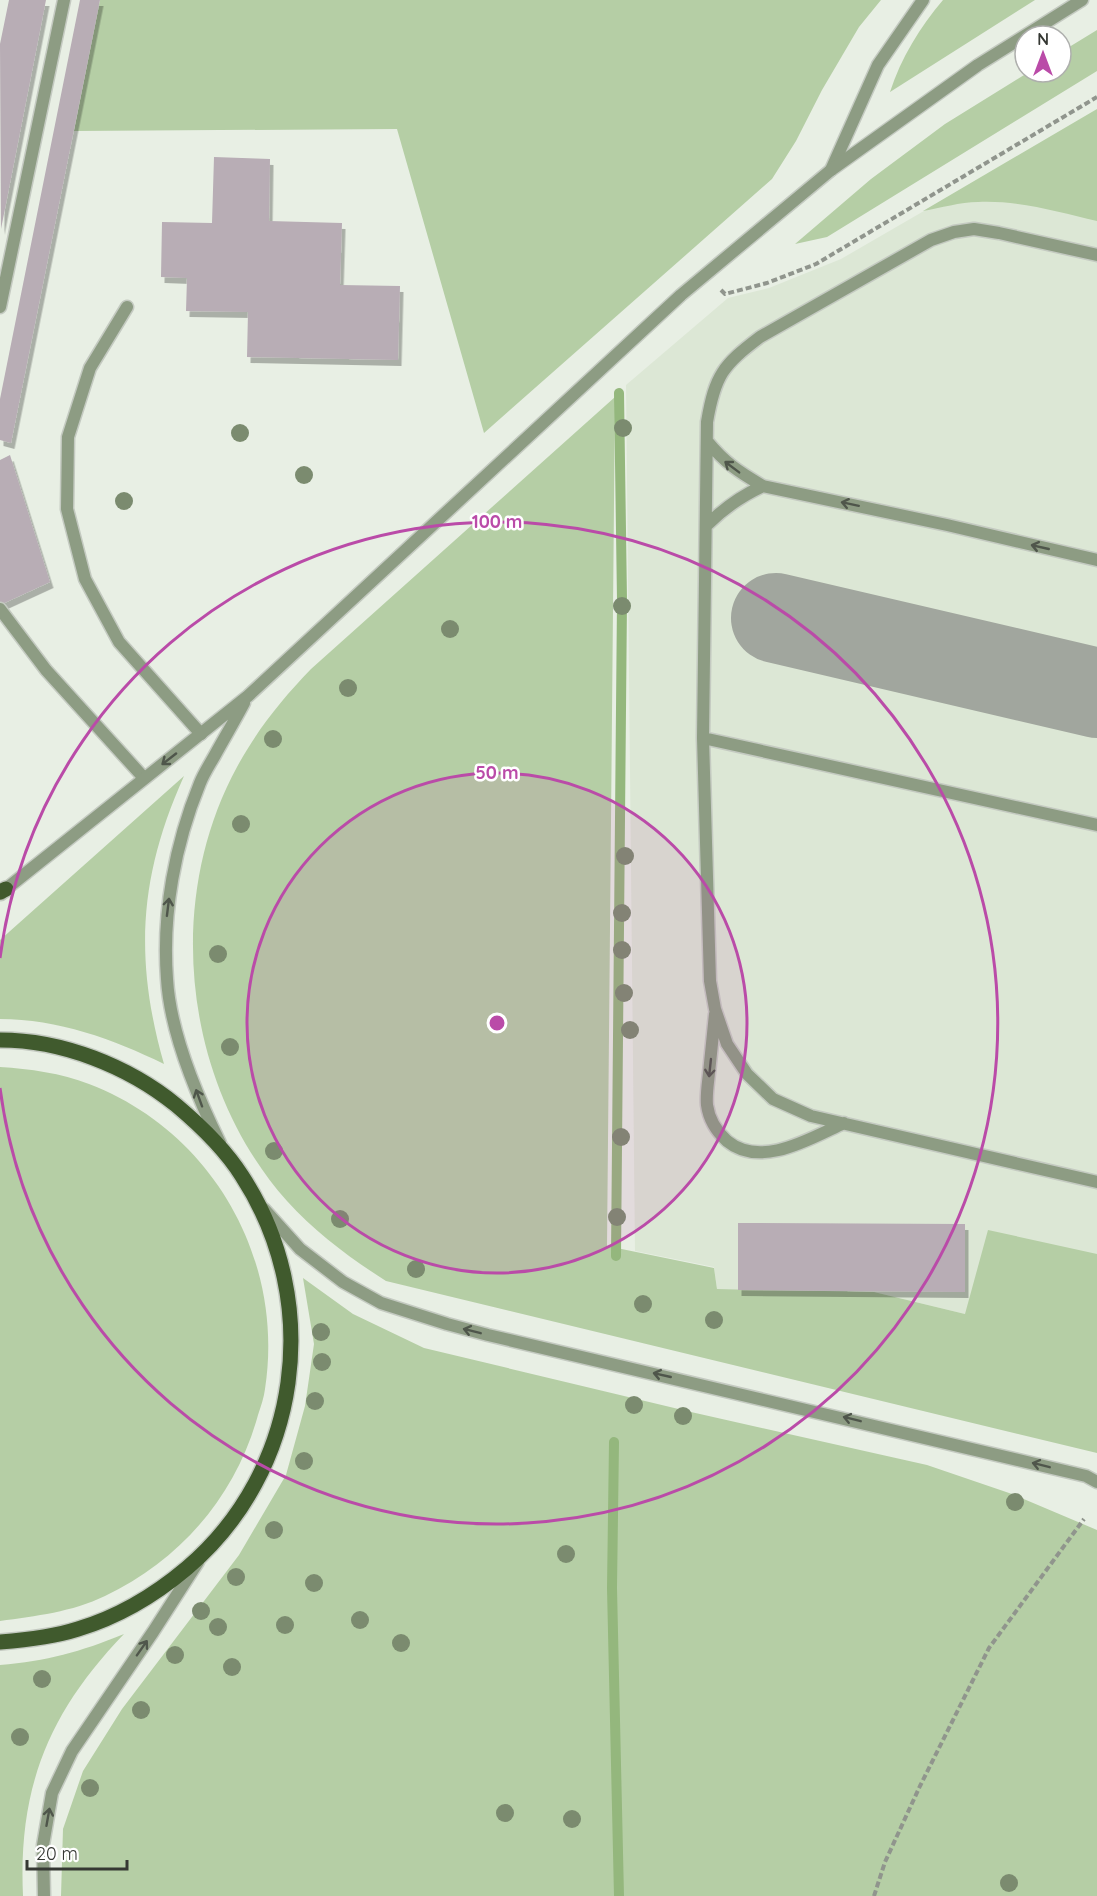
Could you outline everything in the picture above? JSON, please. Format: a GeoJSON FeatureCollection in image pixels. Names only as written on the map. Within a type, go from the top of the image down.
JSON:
{"type":"FeatureCollection","features":[{"type":"Feature","properties":{"kind":"main road"},"geometry":{"type":"LineString","coordinates":[[0,1040],[46,1045],[87,1056],[126,1072],[162,1094],[194,1120],[224,1151],[258,1203],[275,1242],[286,1282],[291,1324],[289,1377],[284,1408],[272,1449],[254,1487],[231,1523],[203,1554],[165,1586],[124,1611],[78,1629],[31,1640],[0,1642]]}},
{"type":"Feature","properties":{"kind":"street"},"geometry":{"type":"LineString","coordinates":[[0,307],[64,0]]}},
{"type":"Feature","properties":{"kind":"street"},"geometry":{"type":"LineString","coordinates":[[831,170],[879,65],[923,0]]}},
{"type":"Feature","properties":{"kind":"street"},"geometry":{"type":"LineString","coordinates":[[1,890],[248,696],[704,275],[831,170],[978,65],[1082,0]]}},
{"type":"Feature","properties":{"kind":"street"},"geometry":{"type":"LineString","coordinates":[[1097,255],[999,233],[974,229],[954,232],[931,240],[760,337],[734,357],[720,375],[712,396],[707,422],[703,738],[710,981],[727,1044],[747,1074],[773,1099],[811,1116],[1097,1182]]}},
{"type":"Feature","properties":{"kind":"street"},"geometry":{"type":"LineString","coordinates":[[127,307],[90,368],[69,437],[67,509],[85,579],[120,642],[201,734]]}},
{"type":"Feature","properties":{"kind":"street"},"geometry":{"type":"LineString","coordinates":[[707,441],[733,468],[763,486],[1097,560]]}},
{"type":"Feature","properties":{"kind":"street"},"geometry":{"type":"LineString","coordinates":[[707,525],[736,499],[763,486]]}},
{"type":"Feature","properties":{"kind":"street"},"geometry":{"type":"LineString","coordinates":[[0,609],[46,670],[144,778]]}},
{"type":"Feature","properties":{"kind":"street"},"geometry":{"type":"LineString","coordinates":[[224,1151],[205,1112],[177,1032],[167,980],[167,923],[172,881],[181,838],[200,781],[248,696]]}},
{"type":"Feature","properties":{"kind":"street"},"geometry":{"type":"LineString","coordinates":[[703,738],[1097,825]]}},
{"type":"Feature","properties":{"kind":"street"},"geometry":{"type":"LineString","coordinates":[[716,1009],[707,1105],[719,1134],[731,1144],[747,1151],[764,1152],[793,1145],[844,1124]]}},
{"type":"Feature","properties":{"kind":"street"},"geometry":{"type":"LineString","coordinates":[[258,1203],[300,1249],[343,1282],[381,1303],[478,1332],[1093,1479]]}},
{"type":"Feature","properties":{"kind":"street"},"geometry":{"type":"LineString","coordinates":[[44,1896],[43,1845],[52,1793],[77,1742],[153,1632],[203,1554]]}},
{"type":"Feature","properties":{"kind":"path"},"geometry":{"type":"LineString","coordinates":[[704,275],[726,294],[766,283],[816,264],[1097,97]]}},
{"type":"Feature","properties":{"kind":"path"},"geometry":{"type":"LineString","coordinates":[[874,1896],[885,1863],[920,1786],[989,1648],[1084,1519]]}},
{"type":"Feature","properties":{"kind":"shaded area"},"geometry":{"type":"Polygon","coordinates":[[[1043,142],[1097,155],[1097,1343],[874,1292],[717,1289],[714,1267],[635,1251],[626,385],[728,298],[769,288],[841,259],[1043,142]]]}},
{"type":"Feature","properties":{"kind":"green space"},"geometry":{"type":"Polygon","coordinates":[[[100,0],[881,0],[859,27],[822,90],[796,141],[772,179],[484,433],[397,129],[74,131],[100,0]]]}},
{"type":"Feature","properties":{"kind":"green space"},"geometry":{"type":"Polygon","coordinates":[[[943,0],[1035,0],[890,92],[912,43],[943,0]]]}},
{"type":"Feature","properties":{"kind":"green space"},"geometry":{"type":"Polygon","coordinates":[[[1097,30],[1097,71],[827,237],[795,244],[871,179],[945,124],[1013,82],[1013,84],[1073,84],[1073,45],[1097,30]]]}},
{"type":"Feature","properties":{"kind":"green space"},"geometry":{"type":"Polygon","coordinates":[[[1097,109],[1097,221],[1038,207],[993,202],[964,203],[923,211],[1097,109]]]}},
{"type":"Feature","properties":{"kind":"green space"},"geometry":{"type":"Polygon","coordinates":[[[615,397],[607,1246],[714,1268],[717,1289],[874,1292],[965,1314],[988,1230],[1097,1254],[1097,1453],[386,1281],[334,1244],[287,1201],[252,1155],[225,1103],[206,1049],[196,991],[193,934],[199,876],[214,820],[237,767],[271,715],[311,669],[615,397]]]}},
{"type":"Feature","properties":{"kind":"green space"},"geometry":{"type":"Polygon","coordinates":[[[184,776],[158,848],[150,883],[146,918],[145,953],[148,989],[154,1026],[164,1064],[125,1046],[85,1032],[43,1023],[0,1019],[0,940],[184,776]]]}},
{"type":"Feature","properties":{"kind":"green space"},"geometry":{"type":"Polygon","coordinates":[[[0,1067],[45,1072],[89,1084],[133,1105],[171,1133],[204,1167],[231,1205],[251,1248],[263,1293],[268,1340],[265,1392],[248,1444],[236,1472],[202,1522],[158,1564],[105,1596],[54,1613],[0,1621],[0,1067]]]}},
{"type":"Feature","properties":{"kind":"green space"},"geometry":{"type":"Polygon","coordinates":[[[303,1278],[353,1314],[424,1348],[691,1412],[927,1465],[1012,1494],[1097,1530],[1097,1896],[61,1896],[63,1829],[83,1771],[122,1709],[239,1555],[286,1475],[305,1406],[314,1344],[303,1278]]]}},
{"type":"Feature","properties":{"kind":"green space"},"geometry":{"type":"Polygon","coordinates":[[[124,1634],[98,1663],[58,1722],[33,1786],[26,1820],[23,1896],[0,1896],[0,1665],[63,1655],[124,1634]]]}},
{"type":"Feature","properties":{"kind":"building"},"geometry":{"type":"Polygon","coordinates":[[[9,0],[46,0],[1,229],[0,44],[9,0]]]}},
{"type":"Feature","properties":{"kind":"building"},"geometry":{"type":"Polygon","coordinates":[[[80,0],[100,0],[11,443],[0,440],[0,399],[80,0]]]}},
{"type":"Feature","properties":{"kind":"building"},"geometry":{"type":"Polygon","coordinates":[[[214,157],[270,159],[269,221],[342,223],[340,285],[400,286],[398,360],[247,357],[248,312],[186,311],[187,278],[161,277],[162,222],[212,223],[214,157]]]}},
{"type":"Feature","properties":{"kind":"building"},"geometry":{"type":"Polygon","coordinates":[[[10,455],[50,582],[0,605],[0,460],[10,455]]]}},
{"type":"Feature","properties":{"kind":"building"},"geometry":{"type":"Polygon","coordinates":[[[738,1223],[965,1224],[965,1292],[738,1290],[738,1223]]]}},
{"type":"Feature","properties":{"kind":"waterway"},"geometry":{"type":"LineString","coordinates":[[616,1256],[622,600],[619,393]]}},
{"type":"Feature","properties":{"kind":"waterway"},"geometry":{"type":"LineString","coordinates":[[614,1442],[612,1588],[619,1896]]}},
{"type":"Feature","properties":{"kind":"taxiway"},"geometry":{"type":"LineString","coordinates":[[776,618],[1097,693]]}}]}
